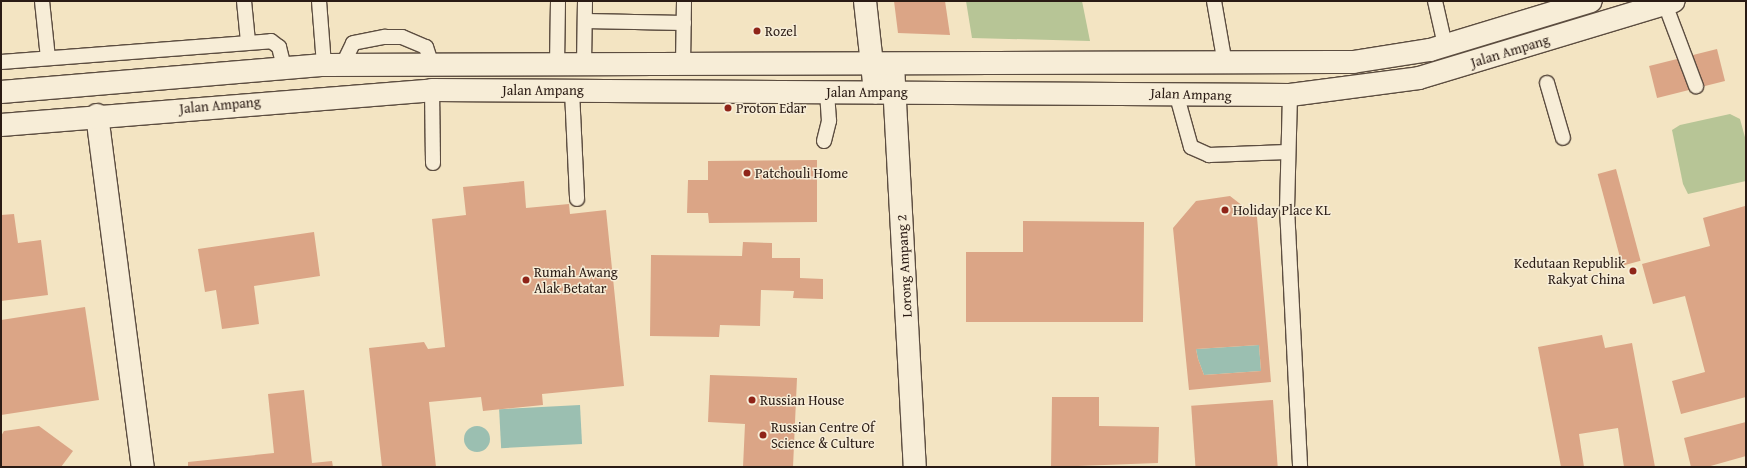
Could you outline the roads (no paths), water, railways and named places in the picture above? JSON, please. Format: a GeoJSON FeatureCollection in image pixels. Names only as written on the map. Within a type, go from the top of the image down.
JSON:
{"type":"FeatureCollection","features":[{"type":"Feature","properties":{"kind":"main road","name":"Lorong Ampang 2"},"geometry":{"type":"LineString","coordinates":[[865,1],[883,65],[915,467]]}},
{"type":"Feature","properties":{"kind":"main road","name":"Jalan Ampang"},"geometry":{"type":"LineString","coordinates":[[1,92],[284,67],[333,65],[1225,64],[1353,62],[1445,45],[1590,1]]}},
{"type":"Feature","properties":{"kind":"main road","name":"Jalan Ampang"},"geometry":{"type":"LineString","coordinates":[[1,125],[97,115],[432,90],[1176,93],[1290,95],[1419,78],[1670,2]]}},
{"type":"Feature","properties":{"kind":"main road"},"geometry":{"type":"LineString","coordinates":[[97,115],[143,467]]}},
{"type":"Feature","properties":{"kind":"lane"},"geometry":{"type":"LineString","coordinates":[[42,1],[48,58]]}},
{"type":"Feature","properties":{"kind":"lane"},"geometry":{"type":"LineString","coordinates":[[244,1],[248,42]]}},
{"type":"Feature","properties":{"kind":"lane"},"geometry":{"type":"LineString","coordinates":[[319,1],[333,65]]}},
{"type":"Feature","properties":{"kind":"lane"},"geometry":{"type":"LineString","coordinates":[[557,65],[558,1]]}},
{"type":"Feature","properties":{"kind":"lane"},"geometry":{"type":"LineString","coordinates":[[584,65],[585,1]]}},
{"type":"Feature","properties":{"kind":"lane"},"geometry":{"type":"LineString","coordinates":[[683,65],[684,1]]}},
{"type":"Feature","properties":{"kind":"lane"},"geometry":{"type":"LineString","coordinates":[[1214,1],[1225,64]]}},
{"type":"Feature","properties":{"kind":"lane"},"geometry":{"type":"LineString","coordinates":[[1435,1],[1445,45]]}},
{"type":"Feature","properties":{"kind":"lane"},"geometry":{"type":"LineString","coordinates":[[1670,2],[1696,86]]}},
{"type":"Feature","properties":{"kind":"lane"},"geometry":{"type":"LineString","coordinates":[[585,22],[684,23]]}},
{"type":"Feature","properties":{"kind":"lane"},"geometry":{"type":"LineString","coordinates":[[333,65],[353,43],[385,36],[402,37],[426,47],[432,66]]}},
{"type":"Feature","properties":{"kind":"lane"},"geometry":{"type":"LineString","coordinates":[[1,62],[248,42],[277,43],[284,67]]}},
{"type":"Feature","properties":{"kind":"lane"},"geometry":{"type":"LineString","coordinates":[[1547,83],[1563,138]]}},
{"type":"Feature","properties":{"kind":"lane"},"geometry":{"type":"LineString","coordinates":[[432,90],[433,163]]}},
{"type":"Feature","properties":{"kind":"lane"},"geometry":{"type":"LineString","coordinates":[[572,91],[577,199]]}},
{"type":"Feature","properties":{"kind":"lane"},"geometry":{"type":"LineString","coordinates":[[824,142],[829,121],[827,92]]}},
{"type":"Feature","properties":{"kind":"lane"},"geometry":{"type":"LineString","coordinates":[[1176,93],[1191,148],[1209,154],[1287,152]]}},
{"type":"Feature","properties":{"kind":"lane"},"geometry":{"type":"LineString","coordinates":[[1290,95],[1287,152],[1300,467]]}},
{"type":"Feature","properties":{"kind":"place","name":"Rozel"},"geometry":{"type":"Point","coordinates":[757,31]}},
{"type":"Feature","properties":{"kind":"place","name":"Proton Edar"},"geometry":{"type":"Point","coordinates":[728,108]}},
{"type":"Feature","properties":{"kind":"place","name":"Patchouli Home"},"geometry":{"type":"Point","coordinates":[747,173]}},
{"type":"Feature","properties":{"kind":"place","name":"Holiday Place KL"},"geometry":{"type":"Point","coordinates":[1225,210]}},
{"type":"Feature","properties":{"kind":"place","name":"Kedutaan Republik Rakyat China"},"geometry":{"type":"Point","coordinates":[1633,271]}},
{"type":"Feature","properties":{"kind":"place","name":"Rumah Awang Alak Betatar"},"geometry":{"type":"Point","coordinates":[526,280]}},
{"type":"Feature","properties":{"kind":"place","name":"Russian House"},"geometry":{"type":"Point","coordinates":[752,400]}},
{"type":"Feature","properties":{"kind":"place","name":"Russian Centre Of Science & Culture"},"geometry":{"type":"Point","coordinates":[763,435]}}]}
